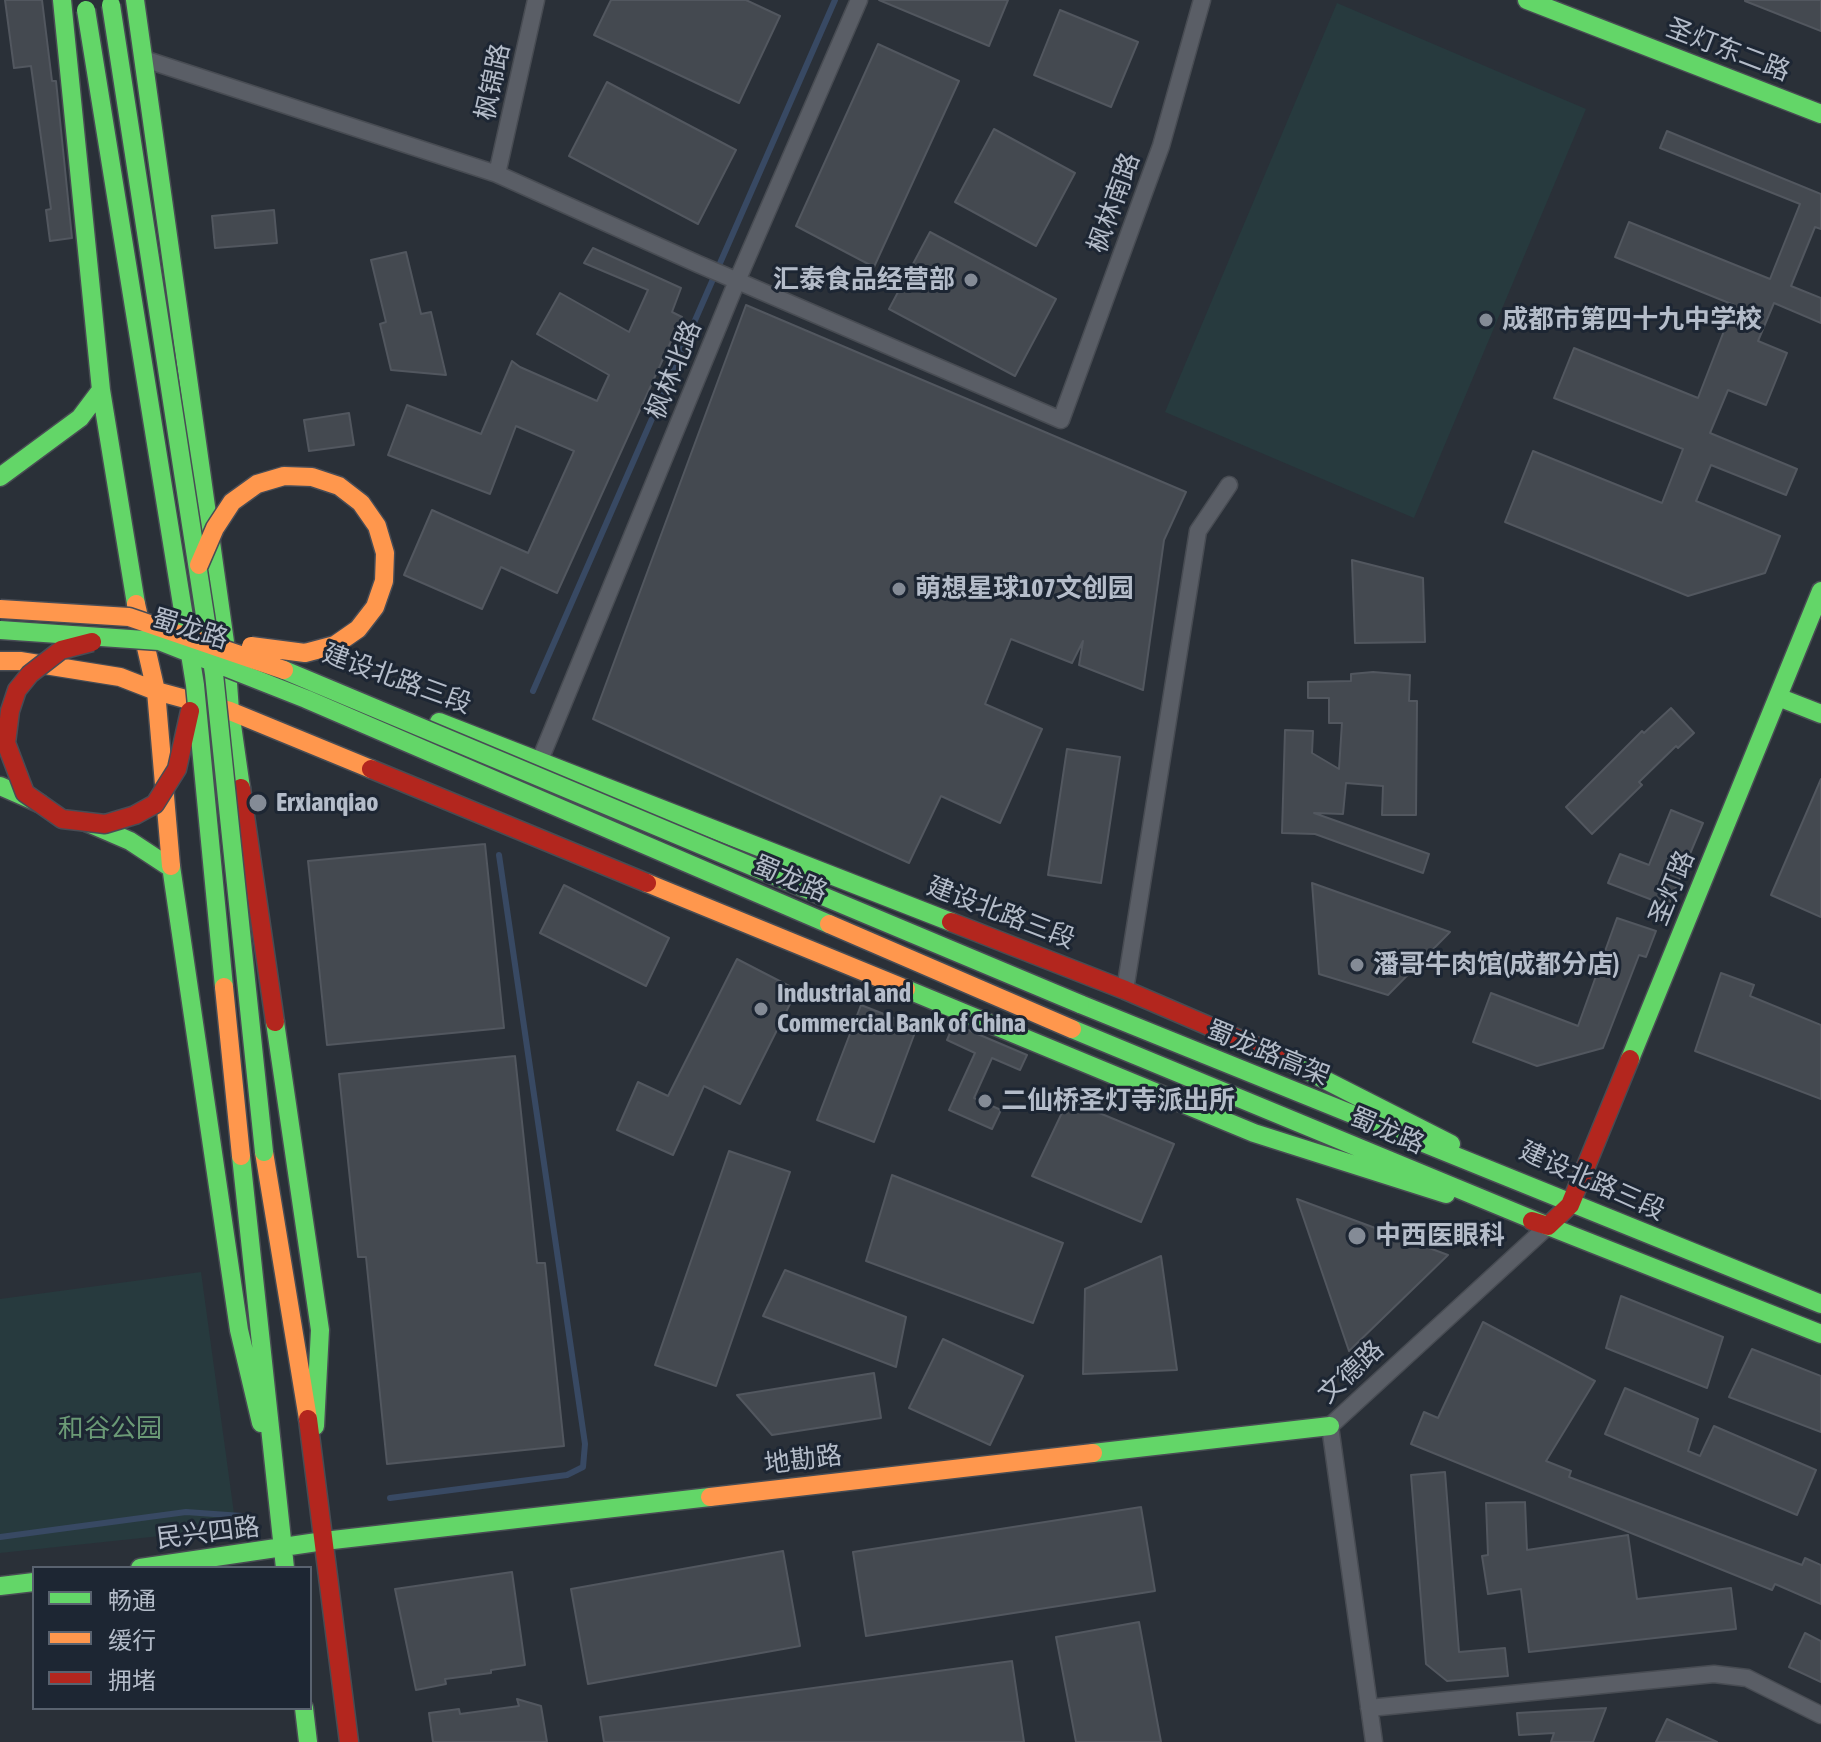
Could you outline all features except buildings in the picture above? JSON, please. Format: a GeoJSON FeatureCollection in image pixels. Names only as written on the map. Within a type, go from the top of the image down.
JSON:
{"type":"FeatureCollection","features":[{"type":"Feature","properties":{"kind":"main road"},"geometry":{"type":"LineString","coordinates":[[62,0],[101,390],[140,630],[156,691],[171,868],[239,1330],[273,1473]]}},
{"type":"Feature","properties":{"kind":"main road"},"geometry":{"type":"LineString","coordinates":[[135,0],[225,642],[230,711],[320,1330],[313,1452]]}},
{"type":"Feature","properties":{"kind":"main road","name":"圣灯东二路"},"geometry":{"type":"LineString","coordinates":[[1527,0],[1821,114]]}},
{"type":"Feature","properties":{"kind":"main road"},"geometry":{"type":"LineString","coordinates":[[111,3],[214,674],[264,1152],[313,1452],[349,1742]]}},
{"type":"Feature","properties":{"kind":"main road"},"geometry":{"type":"LineString","coordinates":[[85,5],[195,685],[284,1559]]}},
{"type":"Feature","properties":{"kind":"main road"},"geometry":{"type":"LineString","coordinates":[[0,477],[80,418],[101,390]]}},
{"type":"Feature","properties":{"kind":"main road"},"geometry":{"type":"LineString","coordinates":[[178,631],[290,652],[305,653],[335,645],[358,629],[375,607],[384,581],[385,553],[377,526],[361,503],[339,486],[312,477],[284,476],[257,484],[232,502],[215,528],[199,567]]}},
{"type":"Feature","properties":{"kind":"main road","name":"圣灯路"},"geometry":{"type":"LineString","coordinates":[[1570,1205],[1821,591]]}},
{"type":"Feature","properties":{"kind":"main road","name":"蜀龙路"},"geometry":{"type":"LineString","coordinates":[[0,609],[129,617],[178,631],[322,685],[1080,1004]]}},
{"type":"Feature","properties":{"kind":"main road","name":"建设北路三段"},"geometry":{"type":"LineString","coordinates":[[0,624],[140,630],[225,642],[540,760],[1125,990],[1277,1055],[1570,1205],[1821,1304]]}},
{"type":"Feature","properties":{"kind":"main road","name":"蜀龙路"},"geometry":{"type":"LineString","coordinates":[[0,630],[159,641],[199,656],[320,705],[1072,1029],[1548,1226]]}},
{"type":"Feature","properties":{"kind":"main road"},"geometry":{"type":"LineString","coordinates":[[195,685],[177,769],[155,804],[135,815],[105,824],[62,819],[25,793],[6,743],[10,711],[17,690],[30,674],[61,650],[92,641],[199,656]]}},
{"type":"Feature","properties":{"kind":"main road"},"geometry":{"type":"LineString","coordinates":[[0,661],[20,661],[120,677],[156,691],[230,711],[1254,1133],[1548,1226],[1821,1334]]}},
{"type":"Feature","properties":{"kind":"main road"},"geometry":{"type":"LineString","coordinates":[[1778,697],[1821,714]]}},
{"type":"Feature","properties":{"kind":"main road"},"geometry":{"type":"LineString","coordinates":[[0,786],[130,841],[171,868]]}},
{"type":"Feature","properties":{"kind":"main road","name":"蜀龙路高架"},"geometry":{"type":"LineString","coordinates":[[1080,1004],[1570,1205]]}},
{"type":"Feature","properties":{"kind":"main road","name":"文德路"},"geometry":{"type":"LineString","coordinates":[[1548,1226],[1570,1205]]}},
{"type":"Feature","properties":{"kind":"main road","name":"地勘路"},"geometry":{"type":"LineString","coordinates":[[284,1559],[324,1541],[1330,1426]]}},
{"type":"Feature","properties":{"kind":"main road","name":"民兴四路"},"geometry":{"type":"LineString","coordinates":[[172,1566],[284,1559]]}},
{"type":"Feature","properties":{"kind":"main road"},"geometry":{"type":"LineString","coordinates":[[0,1586],[32,1582]]}},
{"type":"Feature","properties":{"kind":"main road"},"geometry":{"type":"LineString","coordinates":[[304,1710],[308,1742]]}},
{"type":"Feature","properties":{"kind":"street","name":"枫锦路"},"geometry":{"type":"LineString","coordinates":[[497,174],[536,0]]}},
{"type":"Feature","properties":{"kind":"street","name":"枫林北路"},"geometry":{"type":"LineString","coordinates":[[540,760],[731,278],[859,0]]}},
{"type":"Feature","properties":{"kind":"street","name":"枫林南路"},"geometry":{"type":"LineString","coordinates":[[731,278],[1061,420],[1161,146],[1202,0]]}},
{"type":"Feature","properties":{"kind":"street"},"geometry":{"type":"LineString","coordinates":[[144,59],[497,174],[731,278]]}},
{"type":"Feature","properties":{"kind":"street"},"geometry":{"type":"LineString","coordinates":[[1125,990],[1198,531],[1229,485]]}},
{"type":"Feature","properties":{"kind":"street","name":"文德路"},"geometry":{"type":"LineString","coordinates":[[1374,1742],[1330,1426],[1548,1226]]}},
{"type":"Feature","properties":{"kind":"street"},"geometry":{"type":"LineString","coordinates":[[1369,1708],[1714,1674],[1747,1678],[1821,1715]]}},
{"type":"Feature","properties":{"kind":"green space"},"geometry":{"type":"Polygon","coordinates":[[[1337,3],[1586,109],[1414,518],[1165,412],[1337,3]]]}},
{"type":"Feature","properties":{"kind":"green space","name":"和谷公园"},"geometry":{"type":"Polygon","coordinates":[[[201,1272],[236,1528],[0,1553],[0,1299],[201,1272]]]}},
{"type":"Feature","properties":{"kind":"waterway"},"geometry":{"type":"LineString","coordinates":[[533,691],[835,0]]}},
{"type":"Feature","properties":{"kind":"waterway"},"geometry":{"type":"LineString","coordinates":[[390,1498],[567,1475],[583,1467],[585,1444],[499,855]]}},
{"type":"Feature","properties":{"kind":"waterway"},"geometry":{"type":"LineString","coordinates":[[0,1537],[186,1512],[242,1516]]}},
{"type":"Feature","properties":{"kind":"traffic: fast"},"geometry":{"type":"LineString","coordinates":[[62,0],[101,390],[136,604]]}},
{"type":"Feature","properties":{"kind":"traffic: fast"},"geometry":{"type":"LineString","coordinates":[[135,0],[225,642],[230,711],[241,788]]}},
{"type":"Feature","properties":{"kind":"traffic: fast"},"geometry":{"type":"LineString","coordinates":[[1527,0],[1821,114]]}},
{"type":"Feature","properties":{"kind":"traffic: fast"},"geometry":{"type":"LineString","coordinates":[[111,5],[214,674],[264,1152]]}},
{"type":"Feature","properties":{"kind":"traffic: fast"},"geometry":{"type":"LineString","coordinates":[[86,10],[195,685],[224,987]]}},
{"type":"Feature","properties":{"kind":"traffic: fast"},"geometry":{"type":"LineString","coordinates":[[0,477],[80,418],[101,390]]}},
{"type":"Feature","properties":{"kind":"traffic: fast"},"geometry":{"type":"LineString","coordinates":[[1630,1059],[1821,591]]}},
{"type":"Feature","properties":{"kind":"traffic: fast"},"geometry":{"type":"LineString","coordinates":[[0,630],[159,641],[306,699],[829,924]]}},
{"type":"Feature","properties":{"kind":"traffic: fast"},"geometry":{"type":"LineString","coordinates":[[284,670],[1080,1004]]}},
{"type":"Feature","properties":{"kind":"traffic: fast"},"geometry":{"type":"LineString","coordinates":[[1778,697],[1821,714]]}},
{"type":"Feature","properties":{"kind":"traffic: fast"},"geometry":{"type":"LineString","coordinates":[[439,722],[951,922]]}},
{"type":"Feature","properties":{"kind":"traffic: fast"},"geometry":{"type":"LineString","coordinates":[[0,786],[39,803]]}},
{"type":"Feature","properties":{"kind":"traffic: fast"},"geometry":{"type":"LineString","coordinates":[[86,822],[130,841],[171,868]]}},
{"type":"Feature","properties":{"kind":"traffic: fast"},"geometry":{"type":"LineString","coordinates":[[171,866],[239,1330],[261,1423]]}},
{"type":"Feature","properties":{"kind":"traffic: fast"},"geometry":{"type":"LineString","coordinates":[[906,989],[1254,1133],[1446,1194]]}},
{"type":"Feature","properties":{"kind":"traffic: fast"},"geometry":{"type":"LineString","coordinates":[[1080,1004],[1821,1304]]}},
{"type":"Feature","properties":{"kind":"traffic: fast"},"geometry":{"type":"LineString","coordinates":[[275,1022],[320,1330],[315,1426]]}},
{"type":"Feature","properties":{"kind":"traffic: fast"},"geometry":{"type":"LineString","coordinates":[[1072,1029],[1548,1226],[1821,1334]]}},
{"type":"Feature","properties":{"kind":"traffic: fast"},"geometry":{"type":"LineString","coordinates":[[1276,1055],[1451,1144]]}},
{"type":"Feature","properties":{"kind":"traffic: fast"},"geometry":{"type":"LineString","coordinates":[[241,1156],[285,1566]]}},
{"type":"Feature","properties":{"kind":"traffic: fast"},"geometry":{"type":"LineString","coordinates":[[1093,1453],[1330,1426]]}},
{"type":"Feature","properties":{"kind":"traffic: fast"},"geometry":{"type":"LineString","coordinates":[[154,1566],[324,1541],[710,1497]]}},
{"type":"Feature","properties":{"kind":"traffic: fast"},"geometry":{"type":"LineString","coordinates":[[0,1586],[32,1582]]}},
{"type":"Feature","properties":{"kind":"traffic: fast"},"geometry":{"type":"LineString","coordinates":[[304,1710],[308,1742]]}},
{"type":"Feature","properties":{"kind":"traffic: slow"},"geometry":{"type":"LineString","coordinates":[[199,565],[215,528],[232,502],[257,484],[284,476],[312,477],[339,486],[361,503],[377,526],[385,553],[384,581],[375,607],[358,629],[335,645],[305,653],[251,646]]}},
{"type":"Feature","properties":{"kind":"traffic: slow"},"geometry":{"type":"LineString","coordinates":[[136,604],[156,691],[171,866]]}},
{"type":"Feature","properties":{"kind":"traffic: slow"},"geometry":{"type":"LineString","coordinates":[[0,609],[129,617],[284,670]]}},
{"type":"Feature","properties":{"kind":"traffic: slow"},"geometry":{"type":"LineString","coordinates":[[0,661],[20,661],[120,677],[156,691],[230,711],[371,769]]}},
{"type":"Feature","properties":{"kind":"traffic: slow"},"geometry":{"type":"LineString","coordinates":[[647,883],[906,989]]}},
{"type":"Feature","properties":{"kind":"traffic: slow"},"geometry":{"type":"LineString","coordinates":[[829,924],[1072,1029]]}},
{"type":"Feature","properties":{"kind":"traffic: slow"},"geometry":{"type":"LineString","coordinates":[[224,987],[241,1156]]}},
{"type":"Feature","properties":{"kind":"traffic: slow"},"geometry":{"type":"LineString","coordinates":[[264,1152],[308,1419]]}},
{"type":"Feature","properties":{"kind":"traffic: slow"},"geometry":{"type":"LineString","coordinates":[[710,1497],[1093,1453]]}},
{"type":"Feature","properties":{"kind":"traffic: jam"},"geometry":{"type":"LineString","coordinates":[[92,642],[61,650],[30,674],[17,690],[10,711],[6,743],[25,793],[62,819],[105,824],[135,815],[155,804],[177,769],[190,711]]}},
{"type":"Feature","properties":{"kind":"traffic: jam"},"geometry":{"type":"LineString","coordinates":[[371,769],[647,883]]}},
{"type":"Feature","properties":{"kind":"traffic: jam"},"geometry":{"type":"LineString","coordinates":[[241,788],[275,1022]]}},
{"type":"Feature","properties":{"kind":"traffic: jam"},"geometry":{"type":"LineString","coordinates":[[951,922],[1125,990],[1276,1055]]}},
{"type":"Feature","properties":{"kind":"traffic: jam"},"geometry":{"type":"LineString","coordinates":[[1532,1221],[1548,1226],[1570,1205],[1630,1059]]}},
{"type":"Feature","properties":{"kind":"traffic: jam"},"geometry":{"type":"LineString","coordinates":[[308,1419],[349,1742]]}},
{"type":"Feature","properties":{"kind":"place","name":"汇泰食品经营部"},"geometry":{"type":"Point","coordinates":[971,280]}},
{"type":"Feature","properties":{"kind":"place","name":"成都市第四十九中学校"},"geometry":{"type":"Point","coordinates":[1486,320]}},
{"type":"Feature","properties":{"kind":"place","name":"萌想星球107文创园"},"geometry":{"type":"Point","coordinates":[899,589]}},
{"type":"Feature","properties":{"kind":"place","name":"Erxianqiao"},"geometry":{"type":"Point","coordinates":[258,803]}},
{"type":"Feature","properties":{"kind":"place","name":"潘哥牛肉馆(成都分店)"},"geometry":{"type":"Point","coordinates":[1357,965]}},
{"type":"Feature","properties":{"kind":"place","name":"Industrial and Commercial Bank of China"},"geometry":{"type":"Point","coordinates":[761,1009]}},
{"type":"Feature","properties":{"kind":"place","name":"二仙桥圣灯寺派出所"},"geometry":{"type":"Point","coordinates":[985,1101]}},
{"type":"Feature","properties":{"kind":"place","name":"中西医眼科"},"geometry":{"type":"Point","coordinates":[1357,1236]}}]}
